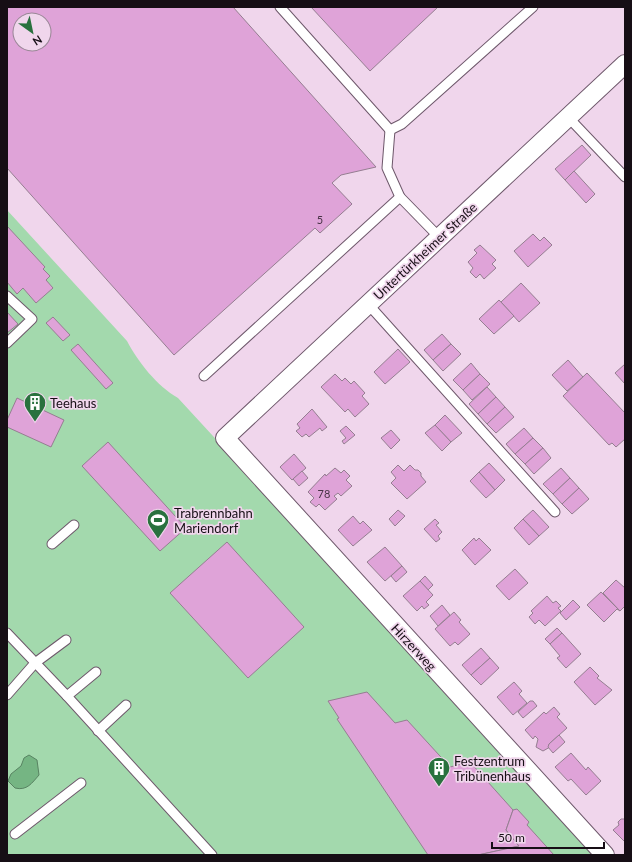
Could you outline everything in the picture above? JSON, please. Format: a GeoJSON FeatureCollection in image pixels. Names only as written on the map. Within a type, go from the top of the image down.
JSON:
{"type":"FeatureCollection","features":[{"type":"Feature","properties":{"kind":"street","name":"Untertürkheimer Straße"},"geometry":{"type":"LineString","coordinates":[[225,438],[625,64]]}},
{"type":"Feature","properties":{"kind":"street","name":"Hirzerweg"},"geometry":{"type":"LineString","coordinates":[[225,438],[605,855]]}},
{"type":"Feature","properties":{"kind":"lane"},"geometry":{"type":"LineString","coordinates":[[280,7],[390,130],[387,168],[400,197],[439,237]]}},
{"type":"Feature","properties":{"kind":"lane"},"geometry":{"type":"LineString","coordinates":[[390,130],[402,124],[533,7]]}},
{"type":"Feature","properties":{"kind":"lane"},"geometry":{"type":"LineString","coordinates":[[568,117],[625,177]]}},
{"type":"Feature","properties":{"kind":"lane"},"geometry":{"type":"LineString","coordinates":[[204,376],[400,197]]}},
{"type":"Feature","properties":{"kind":"lane"},"geometry":{"type":"LineString","coordinates":[[7,296],[32,319],[7,343]]}},
{"type":"Feature","properties":{"kind":"lane"},"geometry":{"type":"LineString","coordinates":[[368,304],[555,512]]}},
{"type":"Feature","properties":{"kind":"lane"},"geometry":{"type":"LineString","coordinates":[[52,544],[74,525]]}},
{"type":"Feature","properties":{"kind":"lane"},"geometry":{"type":"LineString","coordinates":[[7,633],[67,696],[212,855]]}},
{"type":"Feature","properties":{"kind":"lane"},"geometry":{"type":"LineString","coordinates":[[7,695],[36,663],[66,640]]}},
{"type":"Feature","properties":{"kind":"lane"},"geometry":{"type":"LineString","coordinates":[[67,696],[96,672]]}},
{"type":"Feature","properties":{"kind":"lane"},"geometry":{"type":"LineString","coordinates":[[98,731],[126,705]]}},
{"type":"Feature","properties":{"kind":"lane"},"geometry":{"type":"LineString","coordinates":[[15,834],[81,783]]}},
{"type":"Feature","properties":{"kind":"shaded area","name":"Trabrennbahn Mariendorf"},"geometry":{"type":"Polygon","coordinates":[[[7,210],[127,341],[149,373],[163,387],[178,398],[598,855],[7,855],[7,210]]]}},
{"type":"Feature","properties":{"kind":"shaded area"},"geometry":{"type":"Polygon","coordinates":[[[29,755],[37,760],[39,775],[26,787],[19,789],[15,788],[8,781],[11,774],[21,766],[24,758],[29,755]]]}},
{"type":"Feature","properties":{"kind":"building"},"geometry":{"type":"Polygon","coordinates":[[[7,7],[233,7],[376,167],[341,175],[332,183],[352,204],[320,233],[315,228],[174,355],[7,168],[7,7]]]}},
{"type":"Feature","properties":{"kind":"building"},"geometry":{"type":"Polygon","coordinates":[[[311,7],[438,7],[370,71],[311,7]]]}},
{"type":"Feature","properties":{"kind":"building"},"geometry":{"type":"Polygon","coordinates":[[[582,145],[591,155],[565,180],[555,169],[582,145]]]}},
{"type":"Feature","properties":{"kind":"building"},"geometry":{"type":"Polygon","coordinates":[[[574,171],[595,194],[586,203],[565,180],[574,171]]]}},
{"type":"Feature","properties":{"kind":"building"},"geometry":{"type":"Polygon","coordinates":[[[7,226],[45,267],[43,269],[50,276],[46,280],[53,288],[36,303],[23,288],[17,294],[7,282],[7,226]]]}},
{"type":"Feature","properties":{"kind":"building"},"geometry":{"type":"Polygon","coordinates":[[[533,234],[540,241],[544,237],[552,245],[528,267],[514,251],[533,234]]]}},
{"type":"Feature","properties":{"kind":"building"},"geometry":{"type":"Polygon","coordinates":[[[480,245],[496,260],[492,264],[496,268],[484,279],[480,274],[476,278],[470,272],[473,268],[468,262],[477,253],[474,250],[480,245]]]}},
{"type":"Feature","properties":{"kind":"building"},"geometry":{"type":"Polygon","coordinates":[[[521,283],[540,303],[519,322],[501,302],[521,283]]]}},
{"type":"Feature","properties":{"kind":"building"},"geometry":{"type":"Polygon","coordinates":[[[499,300],[514,316],[494,334],[479,319],[499,300]]]}},
{"type":"Feature","properties":{"kind":"building"},"geometry":{"type":"Polygon","coordinates":[[[7,312],[18,324],[7,333],[7,312]]]}},
{"type":"Feature","properties":{"kind":"building"},"geometry":{"type":"Polygon","coordinates":[[[53,317],[70,335],[63,341],[46,323],[53,317]]]}},
{"type":"Feature","properties":{"kind":"building"},"geometry":{"type":"Polygon","coordinates":[[[442,334],[451,344],[433,360],[424,350],[442,334]]]}},
{"type":"Feature","properties":{"kind":"building"},"geometry":{"type":"Polygon","coordinates":[[[78,344],[113,383],[106,389],[71,350],[78,344]]]}},
{"type":"Feature","properties":{"kind":"building"},"geometry":{"type":"Polygon","coordinates":[[[451,344],[461,354],[443,371],[433,360],[451,344]]]}},
{"type":"Feature","properties":{"kind":"building"},"geometry":{"type":"Polygon","coordinates":[[[398,349],[410,362],[385,384],[374,372],[398,349]]]}},
{"type":"Feature","properties":{"kind":"building"},"geometry":{"type":"Polygon","coordinates":[[[568,360],[583,377],[567,391],[552,375],[568,360]]]}},
{"type":"Feature","properties":{"kind":"building"},"geometry":{"type":"Polygon","coordinates":[[[471,363],[480,374],[463,390],[453,380],[471,363]]]}},
{"type":"Feature","properties":{"kind":"building"},"geometry":{"type":"Polygon","coordinates":[[[625,364],[625,384],[615,373],[625,364]]]}},
{"type":"Feature","properties":{"kind":"building"},"geometry":{"type":"Polygon","coordinates":[[[587,373],[625,413],[625,439],[616,447],[612,443],[609,445],[563,396],[587,373]]]}},
{"type":"Feature","properties":{"kind":"building"},"geometry":{"type":"Polygon","coordinates":[[[335,374],[342,381],[345,378],[351,384],[354,381],[365,393],[362,396],[369,404],[355,417],[348,409],[345,412],[321,387],[335,374]]]}},
{"type":"Feature","properties":{"kind":"building"},"geometry":{"type":"Polygon","coordinates":[[[480,374],[490,384],[472,400],[463,390],[480,374]]]}},
{"type":"Feature","properties":{"kind":"building"},"geometry":{"type":"Polygon","coordinates":[[[487,387],[496,397],[478,414],[469,404],[487,387]]]}},
{"type":"Feature","properties":{"kind":"building"},"geometry":{"type":"Polygon","coordinates":[[[496,397],[505,407],[487,424],[478,414],[496,397]]]}},
{"type":"Feature","properties":{"kind":"building","name":"Teehaus"},"geometry":{"type":"Polygon","coordinates":[[[17,398],[64,420],[51,447],[7,427],[7,420],[17,398]]]}},
{"type":"Feature","properties":{"kind":"building"},"geometry":{"type":"Polygon","coordinates":[[[505,407],[514,417],[496,433],[487,424],[505,407]]]}},
{"type":"Feature","properties":{"kind":"building"},"geometry":{"type":"Polygon","coordinates":[[[312,409],[327,427],[322,431],[320,428],[309,437],[306,434],[302,437],[296,431],[300,428],[297,424],[312,409]]]}},
{"type":"Feature","properties":{"kind":"building"},"geometry":{"type":"Polygon","coordinates":[[[445,415],[462,433],[451,442],[435,425],[445,415]]]}},
{"type":"Feature","properties":{"kind":"building"},"geometry":{"type":"Polygon","coordinates":[[[435,425],[451,442],[442,451],[425,433],[435,425]]]}},
{"type":"Feature","properties":{"kind":"building"},"geometry":{"type":"Polygon","coordinates":[[[346,426],[355,435],[344,444],[342,441],[346,438],[340,431],[346,426]]]}},
{"type":"Feature","properties":{"kind":"building"},"geometry":{"type":"Polygon","coordinates":[[[524,428],[533,438],[515,454],[506,444],[524,428]]]}},
{"type":"Feature","properties":{"kind":"building"},"geometry":{"type":"Polygon","coordinates":[[[391,430],[400,440],[391,449],[381,438],[391,430]]]}},
{"type":"Feature","properties":{"kind":"building"},"geometry":{"type":"Polygon","coordinates":[[[533,438],[543,448],[525,464],[515,454],[533,438]]]}},
{"type":"Feature","properties":{"kind":"building"},"geometry":{"type":"Polygon","coordinates":[[[108,442],[186,528],[160,551],[82,466],[108,442]]]}},
{"type":"Feature","properties":{"kind":"building"},"geometry":{"type":"Polygon","coordinates":[[[543,448],[551,458],[534,474],[525,464],[543,448]]]}},
{"type":"Feature","properties":{"kind":"building"},"geometry":{"type":"Polygon","coordinates":[[[294,454],[306,468],[292,480],[280,467],[294,454]]]}},
{"type":"Feature","properties":{"kind":"building"},"geometry":{"type":"Polygon","coordinates":[[[489,463],[505,480],[495,490],[479,472],[489,463]]]}},
{"type":"Feature","properties":{"kind":"building"},"geometry":{"type":"Polygon","coordinates":[[[398,465],[404,471],[410,465],[421,473],[421,476],[426,482],[407,499],[391,483],[396,478],[391,472],[398,465]]]}},
{"type":"Feature","properties":{"kind":"building"},"geometry":{"type":"Polygon","coordinates":[[[335,468],[341,473],[344,470],[350,476],[346,480],[352,486],[341,496],[338,493],[334,496],[337,499],[325,510],[319,504],[316,507],[310,502],[314,498],[308,492],[325,474],[326,476],[335,468]]]}},
{"type":"Feature","properties":{"kind":"building"},"geometry":{"type":"Polygon","coordinates":[[[561,468],[570,478],[553,494],[543,484],[561,468]]]}},
{"type":"Feature","properties":{"kind":"building"},"geometry":{"type":"Polygon","coordinates":[[[302,471],[308,478],[299,486],[293,479],[302,471]]]}},
{"type":"Feature","properties":{"kind":"building"},"geometry":{"type":"Polygon","coordinates":[[[479,472],[495,490],[486,498],[470,481],[479,472]]]}},
{"type":"Feature","properties":{"kind":"building"},"geometry":{"type":"Polygon","coordinates":[[[570,478],[579,488],[562,504],[553,494],[570,478]]]}},
{"type":"Feature","properties":{"kind":"building"},"geometry":{"type":"Polygon","coordinates":[[[579,488],[589,499],[572,514],[562,504],[579,488]]]}},
{"type":"Feature","properties":{"kind":"building"},"geometry":{"type":"Polygon","coordinates":[[[398,510],[405,516],[395,526],[389,519],[398,510]]]}},
{"type":"Feature","properties":{"kind":"building"},"geometry":{"type":"Polygon","coordinates":[[[533,510],[549,527],[539,536],[523,519],[533,510]]]}},
{"type":"Feature","properties":{"kind":"building"},"geometry":{"type":"Polygon","coordinates":[[[353,516],[360,524],[363,521],[372,530],[353,546],[338,530],[353,516]]]}},
{"type":"Feature","properties":{"kind":"building"},"geometry":{"type":"Polygon","coordinates":[[[435,519],[439,523],[436,525],[442,532],[438,536],[440,539],[436,542],[424,529],[435,519]]]}},
{"type":"Feature","properties":{"kind":"building"},"geometry":{"type":"Polygon","coordinates":[[[523,519],[539,536],[529,545],[514,528],[523,519]]]}},
{"type":"Feature","properties":{"kind":"building"},"geometry":{"type":"Polygon","coordinates":[[[474,538],[476,541],[479,538],[491,550],[475,565],[462,550],[474,538]]]}},
{"type":"Feature","properties":{"kind":"building"},"geometry":{"type":"Polygon","coordinates":[[[227,542],[304,627],[248,678],[170,593],[227,542]]]}},
{"type":"Feature","properties":{"kind":"building"},"geometry":{"type":"Polygon","coordinates":[[[385,547],[402,566],[385,581],[367,562],[385,547]]]}},
{"type":"Feature","properties":{"kind":"building"},"geometry":{"type":"Polygon","coordinates":[[[402,566],[407,572],[396,582],[391,576],[402,566]]]}},
{"type":"Feature","properties":{"kind":"building"},"geometry":{"type":"Polygon","coordinates":[[[515,569],[528,583],[509,600],[496,586],[515,569]]]}},
{"type":"Feature","properties":{"kind":"building"},"geometry":{"type":"Polygon","coordinates":[[[425,576],[433,585],[428,590],[420,581],[425,576]]]}},
{"type":"Feature","properties":{"kind":"building"},"geometry":{"type":"Polygon","coordinates":[[[616,580],[625,588],[625,606],[620,611],[603,593],[616,580]]]}},
{"type":"Feature","properties":{"kind":"building"},"geometry":{"type":"Polygon","coordinates":[[[420,581],[433,595],[426,602],[429,605],[424,609],[422,606],[417,611],[403,596],[420,581]]]}},
{"type":"Feature","properties":{"kind":"building"},"geometry":{"type":"Polygon","coordinates":[[[601,592],[620,611],[617,609],[604,622],[587,605],[601,592]]]}},
{"type":"Feature","properties":{"kind":"building"},"geometry":{"type":"Polygon","coordinates":[[[547,596],[553,603],[556,601],[561,606],[558,608],[561,611],[545,626],[539,620],[535,624],[529,617],[533,613],[531,611],[547,596]]]}},
{"type":"Feature","properties":{"kind":"building"},"geometry":{"type":"Polygon","coordinates":[[[573,600],[580,607],[566,620],[560,613],[573,600]]]}},
{"type":"Feature","properties":{"kind":"building"},"geometry":{"type":"Polygon","coordinates":[[[442,605],[450,615],[438,626],[430,616],[442,605]]]}},
{"type":"Feature","properties":{"kind":"building"},"geometry":{"type":"Polygon","coordinates":[[[454,612],[461,620],[459,622],[470,634],[458,645],[455,642],[450,646],[435,629],[454,612]]]}},
{"type":"Feature","properties":{"kind":"building"},"geometry":{"type":"Polygon","coordinates":[[[557,628],[562,633],[550,644],[545,639],[557,628]]]}},
{"type":"Feature","properties":{"kind":"building"},"geometry":{"type":"Polygon","coordinates":[[[562,633],[581,654],[566,668],[557,658],[560,656],[550,644],[562,633]]]}},
{"type":"Feature","properties":{"kind":"building"},"geometry":{"type":"Polygon","coordinates":[[[481,648],[490,658],[471,675],[462,665],[481,648]]]}},
{"type":"Feature","properties":{"kind":"building"},"geometry":{"type":"Polygon","coordinates":[[[490,658],[499,668],[481,685],[471,675],[490,658]]]}},
{"type":"Feature","properties":{"kind":"building"},"geometry":{"type":"Polygon","coordinates":[[[590,667],[599,676],[597,678],[612,690],[595,705],[574,682],[590,667]]]}},
{"type":"Feature","properties":{"kind":"building"},"geometry":{"type":"Polygon","coordinates":[[[514,682],[522,691],[519,694],[527,703],[513,715],[497,697],[514,682]]]}},
{"type":"Feature","properties":{"kind":"building","name":"Festzentrum Tribünenhaus"},"geometry":{"type":"Polygon","coordinates":[[[367,692],[395,723],[407,720],[450,767],[470,762],[513,810],[506,830],[519,846],[478,855],[428,855],[337,719],[339,718],[328,701],[367,692]]]}},
{"type":"Feature","properties":{"kind":"building"},"geometry":{"type":"Polygon","coordinates":[[[530,701],[533,701],[537,706],[523,718],[518,712],[530,701]]]}},
{"type":"Feature","properties":{"kind":"building"},"geometry":{"type":"Polygon","coordinates":[[[554,707],[560,714],[557,717],[567,728],[549,744],[550,747],[543,751],[536,747],[538,739],[535,736],[533,739],[525,730],[544,712],[546,714],[554,707]]]}},
{"type":"Feature","properties":{"kind":"building"},"geometry":{"type":"Polygon","coordinates":[[[559,735],[565,742],[553,753],[548,747],[549,744],[559,735]]]}},
{"type":"Feature","properties":{"kind":"building"},"geometry":{"type":"Polygon","coordinates":[[[571,753],[586,770],[588,767],[601,781],[586,795],[571,779],[568,781],[555,767],[571,753]]]}},
{"type":"Feature","properties":{"kind":"building"},"geometry":{"type":"Polygon","coordinates":[[[517,809],[529,822],[527,825],[554,855],[478,855],[519,846],[506,830],[513,810],[517,809]]]}},
{"type":"Feature","properties":{"kind":"building"},"geometry":{"type":"Polygon","coordinates":[[[621,819],[625,819],[625,842],[613,830],[619,825],[618,822],[621,819]]]}},
{"type":"Feature","properties":{"kind":"place","name":"Teehaus"},"geometry":{"type":"Point","coordinates":[35,422]}},
{"type":"Feature","properties":{"kind":"place","name":"Trabrennbahn Mariendorf"},"geometry":{"type":"Point","coordinates":[158,540]}},
{"type":"Feature","properties":{"kind":"place","name":"Festzentrum Tribünenhaus"},"geometry":{"type":"Point","coordinates":[439,788]}}]}
